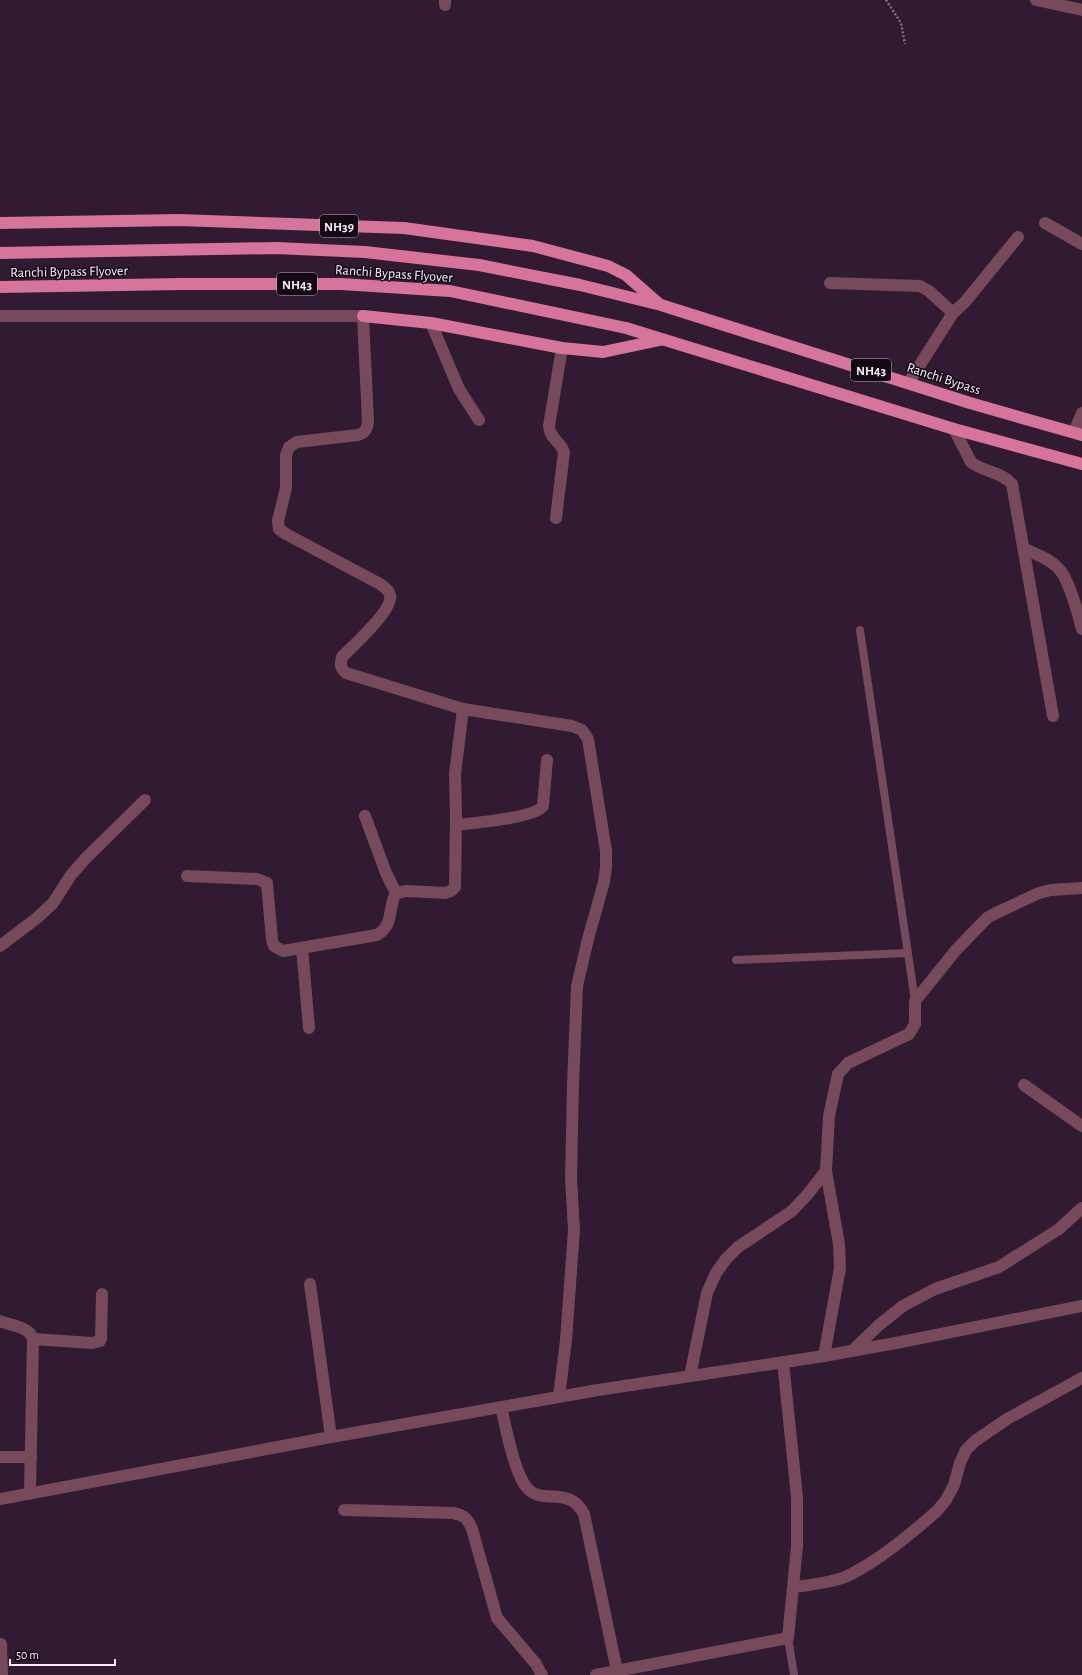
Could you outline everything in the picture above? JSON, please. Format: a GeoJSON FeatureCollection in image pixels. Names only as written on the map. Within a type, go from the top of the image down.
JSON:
{"type":"FeatureCollection","features":[{"type":"Feature","properties":{"kind":"highway","name":"NH39"},"geometry":{"type":"LineString","coordinates":[[0,223],[179,220],[404,228],[533,246],[608,266],[626,276],[661,305]]}},
{"type":"Feature","properties":{"kind":"highway","name":"Ranchi Bypass Flyover"},"geometry":{"type":"LineString","coordinates":[[0,253],[276,248],[365,252],[479,265],[580,285],[661,305]]}},
{"type":"Feature","properties":{"kind":"highway","name":"Ranchi Bypass Flyover"},"geometry":{"type":"LineString","coordinates":[[0,288],[181,284],[341,284],[450,291],[626,328],[662,339]]}},
{"type":"Feature","properties":{"kind":"highway","name":"Ranchi Bypass"},"geometry":{"type":"LineString","coordinates":[[661,305],[910,382],[970,403],[1078,433]]}},
{"type":"Feature","properties":{"kind":"highway"},"geometry":{"type":"LineString","coordinates":[[363,316],[432,323],[562,348],[603,352],[662,339]]}},
{"type":"Feature","properties":{"kind":"highway","name":"NH43"},"geometry":{"type":"LineString","coordinates":[[662,339],[954,429],[1082,464]]}},
{"type":"Feature","properties":{"kind":"street"},"geometry":{"type":"LineString","coordinates":[[1036,0],[1082,10]]}},
{"type":"Feature","properties":{"kind":"street"},"geometry":{"type":"LineString","coordinates":[[1045,223],[1082,244]]}},
{"type":"Feature","properties":{"kind":"street"},"geometry":{"type":"LineString","coordinates":[[910,382],[953,313],[965,302],[1018,237]]}},
{"type":"Feature","properties":{"kind":"street"},"geometry":{"type":"LineString","coordinates":[[830,283],[920,286],[929,291],[953,313]]}},
{"type":"Feature","properties":{"kind":"street"},"geometry":{"type":"LineString","coordinates":[[0,316],[363,316],[368,422],[367,429],[363,434],[297,442],[289,447],[286,455],[286,488],[278,521],[280,528],[286,534],[380,584],[390,594],[390,601],[382,615],[342,657],[340,664],[341,669],[346,673],[463,709],[572,726],[582,730],[588,739],[606,850],[606,867],[604,882],[577,986],[571,1171],[574,1230],[566,1340],[559,1397]]}},
{"type":"Feature","properties":{"kind":"street"},"geometry":{"type":"LineString","coordinates":[[432,323],[459,389],[479,420]]}},
{"type":"Feature","properties":{"kind":"street"},"geometry":{"type":"LineString","coordinates":[[556,518],[564,452],[562,447],[549,432],[549,426],[562,348]]}},
{"type":"Feature","properties":{"kind":"street"},"geometry":{"type":"LineString","coordinates":[[1078,433],[1082,413]]}},
{"type":"Feature","properties":{"kind":"street"},"geometry":{"type":"LineString","coordinates":[[954,429],[971,462],[975,466],[1007,478],[1012,484],[1053,716]]}},
{"type":"Feature","properties":{"kind":"street"},"geometry":{"type":"LineString","coordinates":[[1023,548],[1049,560],[1059,568],[1066,578],[1082,629]]}},
{"type":"Feature","properties":{"kind":"street"},"geometry":{"type":"LineString","coordinates":[[187,876],[257,879],[267,883],[272,940],[274,946],[283,951],[377,935],[384,931],[388,926],[393,900],[396,894],[407,891],[446,893],[451,891],[455,887],[455,774],[463,709]]}},
{"type":"Feature","properties":{"kind":"street"},"geometry":{"type":"LineString","coordinates":[[456,825],[528,814],[541,809],[543,806],[547,760]]}},
{"type":"Feature","properties":{"kind":"street"},"geometry":{"type":"LineString","coordinates":[[0,946],[38,918],[53,903],[68,880],[86,858],[145,800]]}},
{"type":"Feature","properties":{"kind":"street"},"geometry":{"type":"LineString","coordinates":[[365,816],[386,873],[396,894]]}},
{"type":"Feature","properties":{"kind":"street"},"geometry":{"type":"LineString","coordinates":[[824,1356],[840,1268],[839,1244],[826,1171],[829,1116],[838,1074],[848,1063],[909,1034],[914,1024],[915,1001],[956,950],[978,926],[996,912],[1039,893],[1051,890],[1082,888]]}},
{"type":"Feature","properties":{"kind":"street"},"geometry":{"type":"LineString","coordinates":[[302,948],[309,1028]]}},
{"type":"Feature","properties":{"kind":"street"},"geometry":{"type":"LineString","coordinates":[[1024,1085],[1082,1126]]}},
{"type":"Feature","properties":{"kind":"street"},"geometry":{"type":"LineString","coordinates":[[690,1376],[707,1293],[716,1273],[726,1259],[738,1247],[792,1211],[808,1195],[826,1171]]}},
{"type":"Feature","properties":{"kind":"street"},"geometry":{"type":"LineString","coordinates":[[852,1351],[879,1325],[903,1306],[935,1289],[999,1267],[1059,1229],[1082,1208]]}},
{"type":"Feature","properties":{"kind":"street"},"geometry":{"type":"LineString","coordinates":[[310,1284],[331,1437]]}},
{"type":"Feature","properties":{"kind":"street"},"geometry":{"type":"LineString","coordinates":[[33,1339],[92,1343],[100,1341],[102,1294]]}},
{"type":"Feature","properties":{"kind":"street"},"geometry":{"type":"LineString","coordinates":[[0,1499],[331,1437],[559,1397],[824,1356],[1082,1306]]}},
{"type":"Feature","properties":{"kind":"street"},"geometry":{"type":"LineString","coordinates":[[0,1321],[25,1329],[32,1335],[33,1339],[30,1494]]}},
{"type":"Feature","properties":{"kind":"street"},"geometry":{"type":"LineString","coordinates":[[596,1675],[788,1638],[797,1546],[797,1497],[783,1362]]}},
{"type":"Feature","properties":{"kind":"street"},"geometry":{"type":"LineString","coordinates":[[794,1587],[826,1583],[864,1568],[937,1511],[946,1500],[954,1485],[960,1463],[966,1450],[975,1441],[1007,1419],[1082,1378]]}},
{"type":"Feature","properties":{"kind":"street"},"geometry":{"type":"LineString","coordinates":[[502,1407],[518,1470],[523,1483],[528,1490],[534,1494],[565,1498],[574,1501],[584,1514],[617,1671]]}},
{"type":"Feature","properties":{"kind":"street"},"geometry":{"type":"LineString","coordinates":[[0,1457],[31,1457]]}},
{"type":"Feature","properties":{"kind":"street"},"geometry":{"type":"LineString","coordinates":[[344,1510],[454,1513],[462,1515],[468,1520],[472,1529],[497,1618],[536,1664],[542,1675]]}},
{"type":"Feature","properties":{"kind":"street"},"geometry":{"type":"LineString","coordinates":[[2,1644],[2,1675]]}},
{"type":"Feature","properties":{"kind":"lane"},"geometry":{"type":"LineString","coordinates":[[860,630],[915,1001]]}},
{"type":"Feature","properties":{"kind":"lane"},"geometry":{"type":"LineString","coordinates":[[736,960],[908,953]]}},
{"type":"Feature","properties":{"kind":"lane"},"geometry":{"type":"LineString","coordinates":[[788,1638],[794,1675]]}},
{"type":"Feature","properties":{"kind":"path"},"geometry":{"type":"LineString","coordinates":[[886,0],[901,23],[905,44]]}}]}
